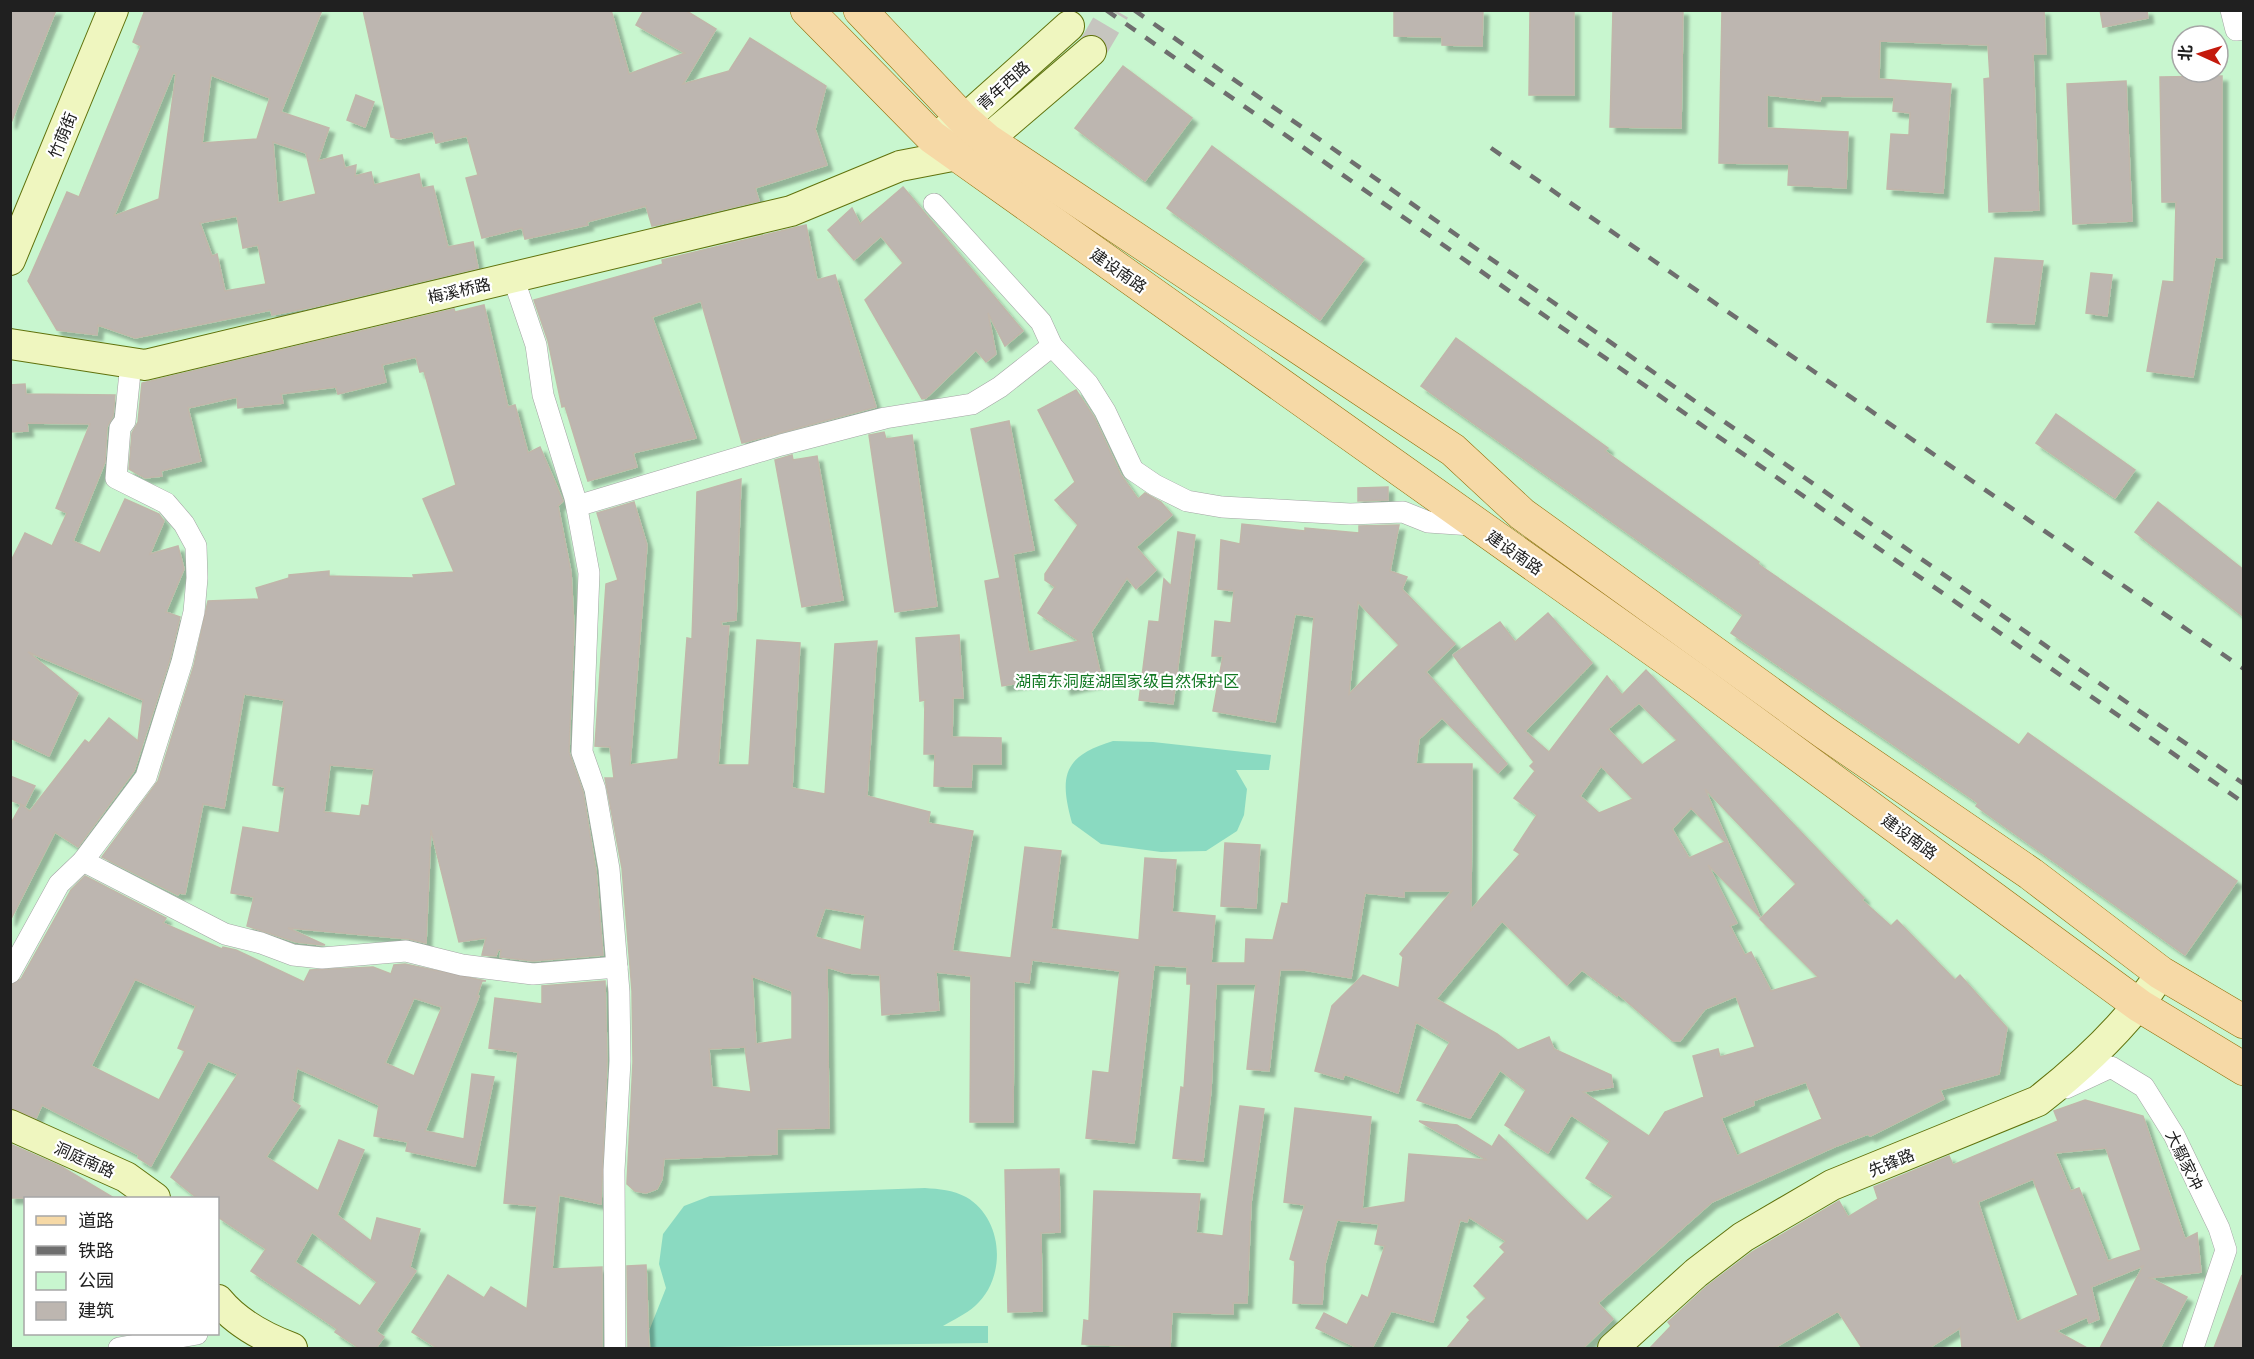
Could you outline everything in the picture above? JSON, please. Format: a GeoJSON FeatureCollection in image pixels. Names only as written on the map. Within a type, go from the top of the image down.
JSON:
{"type":"FeatureCollection","features":[{"type":"Feature","properties":{"kind":"main road","name":"竹荫街"},"geometry":{"type":"LineString","coordinates":[[10,260],[113,10]]}},
{"type":"Feature","properties":{"kind":"main road","name":"建设南路"},"geometry":{"type":"LineString","coordinates":[[807,10],[945,146],[1699,682],[2140,1006],[2244,1069]]}},
{"type":"Feature","properties":{"kind":"main road","name":"建设南路"},"geometry":{"type":"LineString","coordinates":[[860,10],[975,130],[1453,450],[1522,514],[1815,726],[2031,874],[2161,973],[2244,1022]]}},
{"type":"Feature","properties":{"kind":"main road","name":"青年西路"},"geometry":{"type":"LineString","coordinates":[[975,130],[1069,26]]}},
{"type":"Feature","properties":{"kind":"main road","name":"青年西路"},"geometry":{"type":"LineString","coordinates":[[900,166],[975,130],[1091,51]]}},
{"type":"Feature","properties":{"kind":"main road","name":"梅溪桥路"},"geometry":{"type":"LineString","coordinates":[[10,344],[144,364],[792,211],[900,166]]}},
{"type":"Feature","properties":{"kind":"main road","name":"先锋路"},"geometry":{"type":"LineString","coordinates":[[1613,1348],[1696,1273],[1743,1236],[1832,1185],[2038,1101],[2062,1082],[2140,1006],[2161,973]]}},
{"type":"Feature","properties":{"kind":"main road","name":"洞庭南路"},"geometry":{"type":"LineString","coordinates":[[10,1125],[126,1178],[154,1197]]}},
{"type":"Feature","properties":{"kind":"main road"},"geometry":{"type":"LineString","coordinates":[[219,1302],[229,1323],[255,1330],[292,1348]]}},
{"type":"Feature","properties":{"kind":"street"},"geometry":{"type":"LineString","coordinates":[[2231,10],[2235,30],[2244,29]]}},
{"type":"Feature","properties":{"kind":"street"},"geometry":{"type":"LineString","coordinates":[[934,204],[1041,322],[1052,346],[1089,384],[1105,411],[1133,470],[1187,501],[1222,507],[1350,514],[1403,512],[1428,522],[1444,521],[1478,525]]}},
{"type":"Feature","properties":{"kind":"street"},"geometry":{"type":"LineString","coordinates":[[513,277],[536,345],[543,395],[577,506],[589,573],[582,752],[595,789],[609,868],[617,967],[620,1061],[614,1170],[615,1348]]}},
{"type":"Feature","properties":{"kind":"street"},"geometry":{"type":"LineString","coordinates":[[577,506],[793,442],[885,418],[972,404],[1000,387],[1052,346]]}},
{"type":"Feature","properties":{"kind":"street"},"geometry":{"type":"LineString","coordinates":[[10,973],[58,884],[83,861],[146,777],[182,662],[194,612],[197,578],[195,546],[184,524],[166,503],[116,478],[120,428],[125,421],[131,363]]}},
{"type":"Feature","properties":{"kind":"street"},"geometry":{"type":"LineString","coordinates":[[83,861],[225,934],[261,943],[293,955],[322,958],[406,951],[462,966],[533,974],[617,967]]}},
{"type":"Feature","properties":{"kind":"street","name":"大鄢家冲"},"geometry":{"type":"LineString","coordinates":[[2038,1101],[2111,1067],[2145,1087],[2174,1135],[2219,1228],[2226,1250],[2193,1348]]}},
{"type":"Feature","properties":{"kind":"street"},"geometry":{"type":"LineString","coordinates":[[119,1348],[191,1335]]}},
{"type":"Feature","properties":{"kind":"green space","name":"湖南东洞庭湖国家级自然保护区"},"geometry":{"type":"Polygon","coordinates":[[[11,11],[2243,11],[2243,1348],[11,1348],[11,11]]]}},
{"type":"Feature","properties":{"kind":"green space"},"geometry":{"type":"Polygon","coordinates":[[[1113,741],[1153,742],[1271,755],[1269,770],[1236,770],[1247,789],[1244,815],[1237,831],[1206,851],[1161,852],[1101,844],[1072,823],[1066,780],[1075,761],[1096,747],[1113,741]]]}},
{"type":"Feature","properties":{"kind":"green space"},"geometry":{"type":"Polygon","coordinates":[[[925,1188],[951,1191],[966,1197],[979,1207],[988,1219],[997,1249],[992,1280],[985,1294],[975,1306],[943,1326],[988,1326],[988,1343],[651,1348],[649,1331],[666,1288],[659,1264],[663,1234],[684,1206],[710,1196],[925,1188]]]}},
{"type":"Feature","properties":{"kind":"building"},"geometry":{"type":"Polygon","coordinates":[[[10,10],[56,10],[11,123],[10,123],[10,10]]]}},
{"type":"Feature","properties":{"kind":"building"},"geometry":{"type":"Polygon","coordinates":[[[145,10],[322,10],[281,112],[329,128],[318,161],[342,155],[345,168],[356,165],[355,176],[371,172],[374,185],[419,174],[422,188],[433,186],[448,247],[473,242],[478,268],[313,307],[272,315],[271,310],[135,338],[98,325],[97,335],[57,330],[28,281],[67,192],[79,197],[141,46],[133,42],[145,10]],[[173,73],[114,216],[159,199],[176,74],[173,73]],[[211,75],[202,143],[257,139],[270,98],[211,75]],[[273,142],[278,203],[316,194],[306,153],[273,142]],[[237,216],[200,223],[212,256],[217,254],[225,291],[266,284],[258,245],[243,248],[237,216]]]}},
{"type":"Feature","properties":{"kind":"building"},"geometry":{"type":"Polygon","coordinates":[[[363,10],[611,10],[629,74],[685,53],[636,25],[644,10],[685,10],[716,29],[683,84],[729,71],[750,38],[826,86],[815,129],[827,165],[755,188],[759,201],[652,226],[646,206],[587,222],[588,225],[525,239],[522,228],[482,238],[466,178],[478,175],[467,136],[436,143],[433,131],[399,139],[391,137],[363,10]]]}},
{"type":"Feature","properties":{"kind":"building"},"geometry":{"type":"Polygon","coordinates":[[[1394,10],[1483,10],[1482,46],[1442,45],[1442,37],[1394,36],[1394,10]]]}},
{"type":"Feature","properties":{"kind":"building"},"geometry":{"type":"Polygon","coordinates":[[[1530,10],[1574,10],[1574,95],[1529,95],[1530,10]]]}},
{"type":"Feature","properties":{"kind":"building"},"geometry":{"type":"Polygon","coordinates":[[[1613,10],[1683,10],[1681,128],[1610,127],[1613,10]]]}},
{"type":"Feature","properties":{"kind":"building"},"geometry":{"type":"Polygon","coordinates":[[[1722,10],[2044,10],[2046,54],[2033,54],[2039,210],[1989,212],[1984,79],[1990,78],[1988,45],[1880,41],[1879,79],[1951,84],[1943,193],[1887,189],[1891,134],[1909,135],[1910,113],[1893,111],[1894,97],[1821,96],[1820,101],[1767,95],[1767,128],[1848,132],[1846,188],[1788,185],[1789,164],[1719,163],[1722,10]]]}},
{"type":"Feature","properties":{"kind":"building"},"geometry":{"type":"Polygon","coordinates":[[[2100,10],[2147,10],[2148,18],[2103,27],[2100,10]]]}},
{"type":"Feature","properties":{"kind":"building"},"geometry":{"type":"Polygon","coordinates":[[[1123,66],[1192,118],[1145,181],[1075,128],[1123,66]]]}},
{"type":"Feature","properties":{"kind":"building"},"geometry":{"type":"Polygon","coordinates":[[[2160,77],[2170,77],[2170,84],[2222,84],[2222,258],[2215,257],[2193,377],[2147,371],[2163,281],[2174,282],[2176,202],[2162,202],[2160,77]]]}},
{"type":"Feature","properties":{"kind":"building"},"geometry":{"type":"Polygon","coordinates":[[[2126,81],[2132,221],[2073,224],[2067,84],[2126,81]]]}},
{"type":"Feature","properties":{"kind":"building"},"geometry":{"type":"Polygon","coordinates":[[[356,95],[374,102],[365,127],[347,120],[356,95]]]}},
{"type":"Feature","properties":{"kind":"building"},"geometry":{"type":"Polygon","coordinates":[[[1212,146],[1364,259],[1320,320],[1167,208],[1212,146]]]}},
{"type":"Feature","properties":{"kind":"building"},"geometry":{"type":"Polygon","coordinates":[[[903,187],[1023,331],[1005,346],[988,313],[996,354],[986,362],[976,350],[926,398],[922,399],[865,300],[903,263],[881,236],[854,260],[828,230],[852,208],[860,224],[903,187]]]}},
{"type":"Feature","properties":{"kind":"building"},"geometry":{"type":"Polygon","coordinates":[[[806,225],[817,280],[835,275],[876,407],[742,443],[701,301],[652,317],[696,438],[633,453],[637,467],[588,481],[565,406],[562,407],[548,341],[534,300],[663,264],[662,260],[806,225]]]}},
{"type":"Feature","properties":{"kind":"building"},"geometry":{"type":"Polygon","coordinates":[[[1995,258],[2043,261],[2034,324],[1987,322],[1995,258]]]}},
{"type":"Feature","properties":{"kind":"building"},"geometry":{"type":"Polygon","coordinates":[[[2091,273],[2112,275],[2107,316],[2086,313],[2091,273]]]}},
{"type":"Feature","properties":{"kind":"building"},"geometry":{"type":"Polygon","coordinates":[[[484,305],[508,407],[515,405],[528,453],[540,447],[563,501],[558,506],[571,572],[574,628],[569,752],[583,792],[596,871],[603,955],[533,961],[500,957],[501,950],[498,950],[496,956],[482,955],[486,938],[459,942],[431,830],[426,943],[409,939],[288,928],[325,945],[322,945],[296,942],[247,926],[254,897],[231,893],[243,827],[279,833],[285,787],[273,785],[284,700],[244,694],[224,808],[203,804],[185,894],[179,893],[178,895],[102,857],[158,781],[194,665],[208,601],[259,599],[256,588],[289,578],[289,575],[329,571],[329,576],[414,578],[413,575],[454,572],[423,499],[456,485],[424,371],[420,372],[416,357],[382,365],[386,382],[338,394],[336,387],[281,394],[283,403],[238,408],[237,397],[188,408],[201,461],[161,471],[162,476],[145,478],[129,469],[132,433],[138,422],[142,383],[454,309],[455,312],[484,305]],[[330,765],[324,812],[360,816],[362,805],[369,806],[374,769],[330,765]]]}},
{"type":"Feature","properties":{"kind":"building"},"geometry":{"type":"Polygon","coordinates":[[[1456,338],[1608,448],[1605,451],[1759,562],[1758,564],[2019,745],[2028,733],[2237,881],[2185,955],[1976,806],[1978,803],[1731,633],[1743,615],[1421,386],[1456,338]]]}},
{"type":"Feature","properties":{"kind":"building"},"geometry":{"type":"Polygon","coordinates":[[[25,384],[26,394],[115,395],[113,416],[107,427],[105,462],[73,541],[100,553],[125,499],[159,514],[164,521],[150,554],[178,546],[184,569],[166,612],[180,617],[170,659],[134,771],[78,847],[55,832],[10,921],[10,825],[21,805],[30,811],[85,740],[89,743],[109,718],[138,741],[143,700],[28,652],[78,693],[49,756],[10,738],[10,563],[25,533],[52,546],[67,513],[56,508],[90,424],[27,423],[28,431],[10,432],[10,385],[25,384]]]}},
{"type":"Feature","properties":{"kind":"building"},"geometry":{"type":"Polygon","coordinates":[[[1076,390],[1094,417],[1121,475],[1138,499],[1145,493],[1161,502],[1172,515],[1136,547],[1156,570],[1136,589],[1127,578],[1091,632],[1102,681],[1065,689],[1062,676],[1002,686],[985,581],[1000,578],[971,429],[1009,421],[1034,550],[1013,554],[1029,652],[1079,641],[1038,613],[1055,587],[1045,580],[1045,574],[1078,525],[1055,500],[1075,482],[1038,410],[1076,390]]]}},
{"type":"Feature","properties":{"kind":"building"},"geometry":{"type":"Polygon","coordinates":[[[2056,414],[2135,470],[2115,498],[2036,443],[2056,414]]]}},
{"type":"Feature","properties":{"kind":"building"},"geometry":{"type":"Polygon","coordinates":[[[884,432],[886,439],[912,435],[937,606],[895,612],[869,435],[884,432]]]}},
{"type":"Feature","properties":{"kind":"building"},"geometry":{"type":"Polygon","coordinates":[[[792,455],[793,460],[817,456],[843,600],[802,607],[775,460],[792,455]]]}},
{"type":"Feature","properties":{"kind":"building"},"geometry":{"type":"Polygon","coordinates":[[[741,479],[736,620],[721,622],[722,626],[729,626],[718,765],[749,765],[757,640],[800,643],[792,788],[825,794],[835,644],[877,641],[867,796],[930,812],[928,823],[973,831],[952,951],[1011,958],[1025,847],[1061,851],[1051,929],[1139,940],[1145,858],[1176,860],[1172,912],[1215,916],[1211,963],[1245,963],[1246,939],[1273,940],[1282,903],[1288,904],[1314,617],[1295,614],[1275,722],[1213,711],[1223,656],[1212,656],[1215,621],[1231,623],[1234,591],[1218,589],[1221,540],[1240,544],[1242,524],[1305,531],[1305,528],[1359,533],[1359,526],[1399,525],[1390,571],[1407,577],[1402,589],[1455,644],[1426,672],[1507,764],[1498,773],[1442,718],[1419,739],[1416,764],[1472,764],[1471,910],[1520,854],[1514,850],[1537,815],[1514,798],[1535,771],[1530,766],[1534,762],[1453,655],[1500,622],[1515,642],[1548,613],[1592,663],[1525,731],[1549,752],[1607,676],[1622,695],[1646,670],[1864,898],[1862,900],[1891,926],[1897,920],[1955,980],[1960,975],[2007,1028],[1999,1074],[1940,1090],[1944,1099],[1870,1136],[1868,1134],[1834,1147],[1712,1202],[1598,1303],[1613,1319],[1583,1348],[1447,1348],[1470,1320],[1467,1317],[1486,1298],[1474,1286],[1505,1252],[1500,1247],[1506,1241],[1469,1217],[1467,1222],[1460,1220],[1433,1322],[1391,1311],[1372,1348],[1358,1348],[1316,1328],[1324,1313],[1347,1325],[1362,1295],[1368,1298],[1385,1246],[1375,1244],[1379,1224],[1337,1220],[1325,1264],[1322,1304],[1293,1303],[1295,1261],[1290,1259],[1305,1205],[1284,1202],[1295,1108],[1371,1117],[1362,1209],[1405,1202],[1409,1154],[1487,1160],[1419,1121],[1457,1125],[1492,1147],[1499,1135],[1587,1221],[1614,1196],[1586,1178],[1610,1141],[1571,1115],[1548,1153],[1505,1125],[1526,1090],[1500,1070],[1470,1118],[1417,1100],[1450,1042],[1416,1022],[1398,1093],[1344,1074],[1343,1079],[1315,1071],[1332,1006],[1363,975],[1399,988],[1403,957],[1400,954],[1452,891],[1404,891],[1404,897],[1365,893],[1351,978],[1304,970],[1280,970],[1269,1071],[1247,1069],[1256,984],[1216,984],[1211,1090],[1203,1161],[1173,1158],[1181,1087],[1184,1088],[1191,984],[1187,984],[1187,967],[1154,965],[1134,1143],[1086,1138],[1093,1071],[1109,1073],[1120,971],[1032,960],[1029,983],[1014,981],[1013,1122],[970,1122],[971,976],[936,972],[939,1010],[882,1015],[880,975],[846,973],[827,967],[829,1128],[777,1129],[777,1154],[664,1159],[662,1179],[657,1189],[646,1193],[635,1191],[627,1184],[633,1062],[632,991],[622,868],[605,778],[614,778],[610,747],[595,746],[606,584],[618,580],[597,513],[634,502],[647,545],[630,765],[678,759],[687,638],[692,639],[697,492],[741,479]],[[1358,602],[1349,694],[1399,645],[1358,602]],[[1639,703],[1608,729],[1642,765],[1677,740],[1639,703]],[[1601,766],[1580,796],[1599,813],[1633,799],[1601,766]],[[1705,789],[1760,917],[1708,865],[1737,923],[1730,926],[1745,955],[1751,952],[1771,991],[1818,977],[1760,919],[1796,884],[1705,789]],[[1691,808],[1672,829],[1689,858],[1725,842],[1691,808]],[[825,908],[815,937],[861,950],[865,915],[825,908]],[[1502,921],[1436,999],[1497,1034],[1518,1050],[1549,1037],[1554,1049],[1611,1075],[1613,1087],[1583,1092],[1649,1136],[1665,1112],[1704,1097],[1693,1056],[1718,1049],[1720,1057],[1755,1047],[1736,996],[1705,1009],[1680,1041],[1673,1041],[1618,994],[1617,996],[1582,970],[1567,985],[1502,921]],[[752,976],[756,1044],[792,1039],[792,991],[752,976]],[[745,1047],[709,1049],[712,1087],[751,1092],[745,1047]],[[1806,1082],[1753,1101],[1754,1105],[1721,1118],[1737,1156],[1822,1119],[1806,1082]]]}},
{"type":"Feature","properties":{"kind":"building"},"geometry":{"type":"Polygon","coordinates":[[[1388,487],[1388,500],[1358,501],[1358,488],[1388,487]]]}},
{"type":"Feature","properties":{"kind":"building"},"geometry":{"type":"Polygon","coordinates":[[[2158,502],[2244,570],[2244,617],[2135,532],[2158,502]]]}},
{"type":"Feature","properties":{"kind":"building"},"geometry":{"type":"Polygon","coordinates":[[[1178,532],[1195,535],[1173,704],[1139,700],[1149,621],[1159,622],[1164,579],[1171,586],[1178,532]]]}},
{"type":"Feature","properties":{"kind":"building"},"geometry":{"type":"Polygon","coordinates":[[[959,635],[963,698],[953,698],[952,737],[1001,738],[1001,764],[972,764],[971,787],[934,786],[935,754],[924,754],[925,700],[920,701],[916,638],[959,635]]]}},
{"type":"Feature","properties":{"kind":"building"},"geometry":{"type":"Polygon","coordinates":[[[10,776],[35,786],[25,806],[10,800],[10,776]]]}},
{"type":"Feature","properties":{"kind":"building"},"geometry":{"type":"Polygon","coordinates":[[[1225,843],[1260,845],[1256,908],[1221,906],[1225,843]]]}},
{"type":"Feature","properties":{"kind":"building"},"geometry":{"type":"Polygon","coordinates":[[[85,876],[166,918],[163,923],[222,949],[223,947],[236,950],[304,982],[310,970],[373,967],[391,974],[394,965],[405,964],[486,981],[482,981],[477,996],[479,996],[425,1131],[464,1139],[472,1074],[494,1077],[475,1166],[406,1151],[408,1142],[374,1136],[379,1105],[297,1068],[292,1101],[300,1106],[266,1157],[318,1191],[339,1140],[364,1150],[337,1215],[371,1241],[377,1218],[420,1229],[410,1267],[416,1271],[376,1331],[384,1337],[376,1348],[359,1348],[335,1332],[337,1329],[251,1271],[266,1249],[219,1218],[219,1197],[196,1197],[171,1177],[238,1074],[208,1061],[151,1166],[138,1158],[139,1155],[42,1105],[36,1118],[10,1108],[10,986],[21,979],[71,890],[85,876]],[[135,979],[91,1066],[159,1100],[185,1051],[178,1048],[196,1006],[135,979]],[[414,998],[385,1063],[414,1076],[442,1007],[414,998]],[[312,1232],[295,1262],[360,1306],[377,1282],[312,1232]]]}},
{"type":"Feature","properties":{"kind":"building"},"geometry":{"type":"Polygon","coordinates":[[[605,981],[607,1061],[601,1204],[559,1195],[552,1269],[602,1267],[602,1348],[437,1348],[412,1332],[448,1275],[484,1298],[491,1287],[527,1309],[537,1206],[504,1203],[518,1052],[489,1048],[495,998],[542,1004],[542,986],[605,981]]]}},
{"type":"Feature","properties":{"kind":"building"},"geometry":{"type":"Polygon","coordinates":[[[2085,1100],[2143,1116],[2185,1239],[2197,1233],[2201,1272],[2150,1278],[2187,1297],[2160,1348],[2100,1348],[2143,1266],[2091,1287],[2099,1319],[2089,1323],[2087,1317],[2056,1331],[2087,1348],[1962,1348],[1960,1328],[1929,1348],[1862,1348],[1838,1311],[1774,1348],[1650,1348],[1671,1326],[1668,1322],[1706,1287],[1752,1252],[1839,1201],[1848,1217],[1878,1199],[1874,1187],[1949,1156],[1953,1165],[2058,1121],[2054,1111],[2085,1100]],[[2106,1148],[2055,1153],[2071,1191],[2079,1188],[2108,1261],[2141,1250],[2106,1148]],[[2033,1179],[1978,1202],[2017,1322],[2078,1295],[2033,1179]]]}},
{"type":"Feature","properties":{"kind":"building"},"geometry":{"type":"Polygon","coordinates":[[[1240,1106],[1264,1109],[1251,1203],[1247,1303],[1233,1303],[1233,1314],[1172,1312],[1170,1348],[1082,1344],[1084,1320],[1089,1321],[1094,1191],[1200,1194],[1196,1233],[1223,1236],[1240,1106]]]}},
{"type":"Feature","properties":{"kind":"building"},"geometry":{"type":"Polygon","coordinates":[[[10,1144],[62,1167],[112,1197],[24,1197],[10,1198],[10,1144]]]}},
{"type":"Feature","properties":{"kind":"building"},"geometry":{"type":"Polygon","coordinates":[[[1059,1169],[1060,1232],[1041,1233],[1042,1311],[1008,1312],[1005,1170],[1059,1169]]]}},
{"type":"Feature","properties":{"kind":"building"},"geometry":{"type":"Polygon","coordinates":[[[646,1265],[649,1348],[628,1348],[627,1266],[646,1265]]]}},
{"type":"Feature","properties":{"kind":"building"},"geometry":{"type":"Polygon","coordinates":[[[2242,1275],[2244,1348],[2214,1348],[2242,1275]]]}},
{"type":"Feature","properties":{"kind":"tunnel"},"geometry":{"type":"LineString","coordinates":[[1091,51],[1115,10]]}},
{"type":"Feature","properties":{"kind":"railway"},"geometry":{"type":"LineString","coordinates":[[1106,10],[2244,803]]}},
{"type":"Feature","properties":{"kind":"railway"},"geometry":{"type":"LineString","coordinates":[[1134,10],[2244,784]]}},
{"type":"Feature","properties":{"kind":"railway"},"geometry":{"type":"LineString","coordinates":[[1491,148],[2244,669]]}}]}
